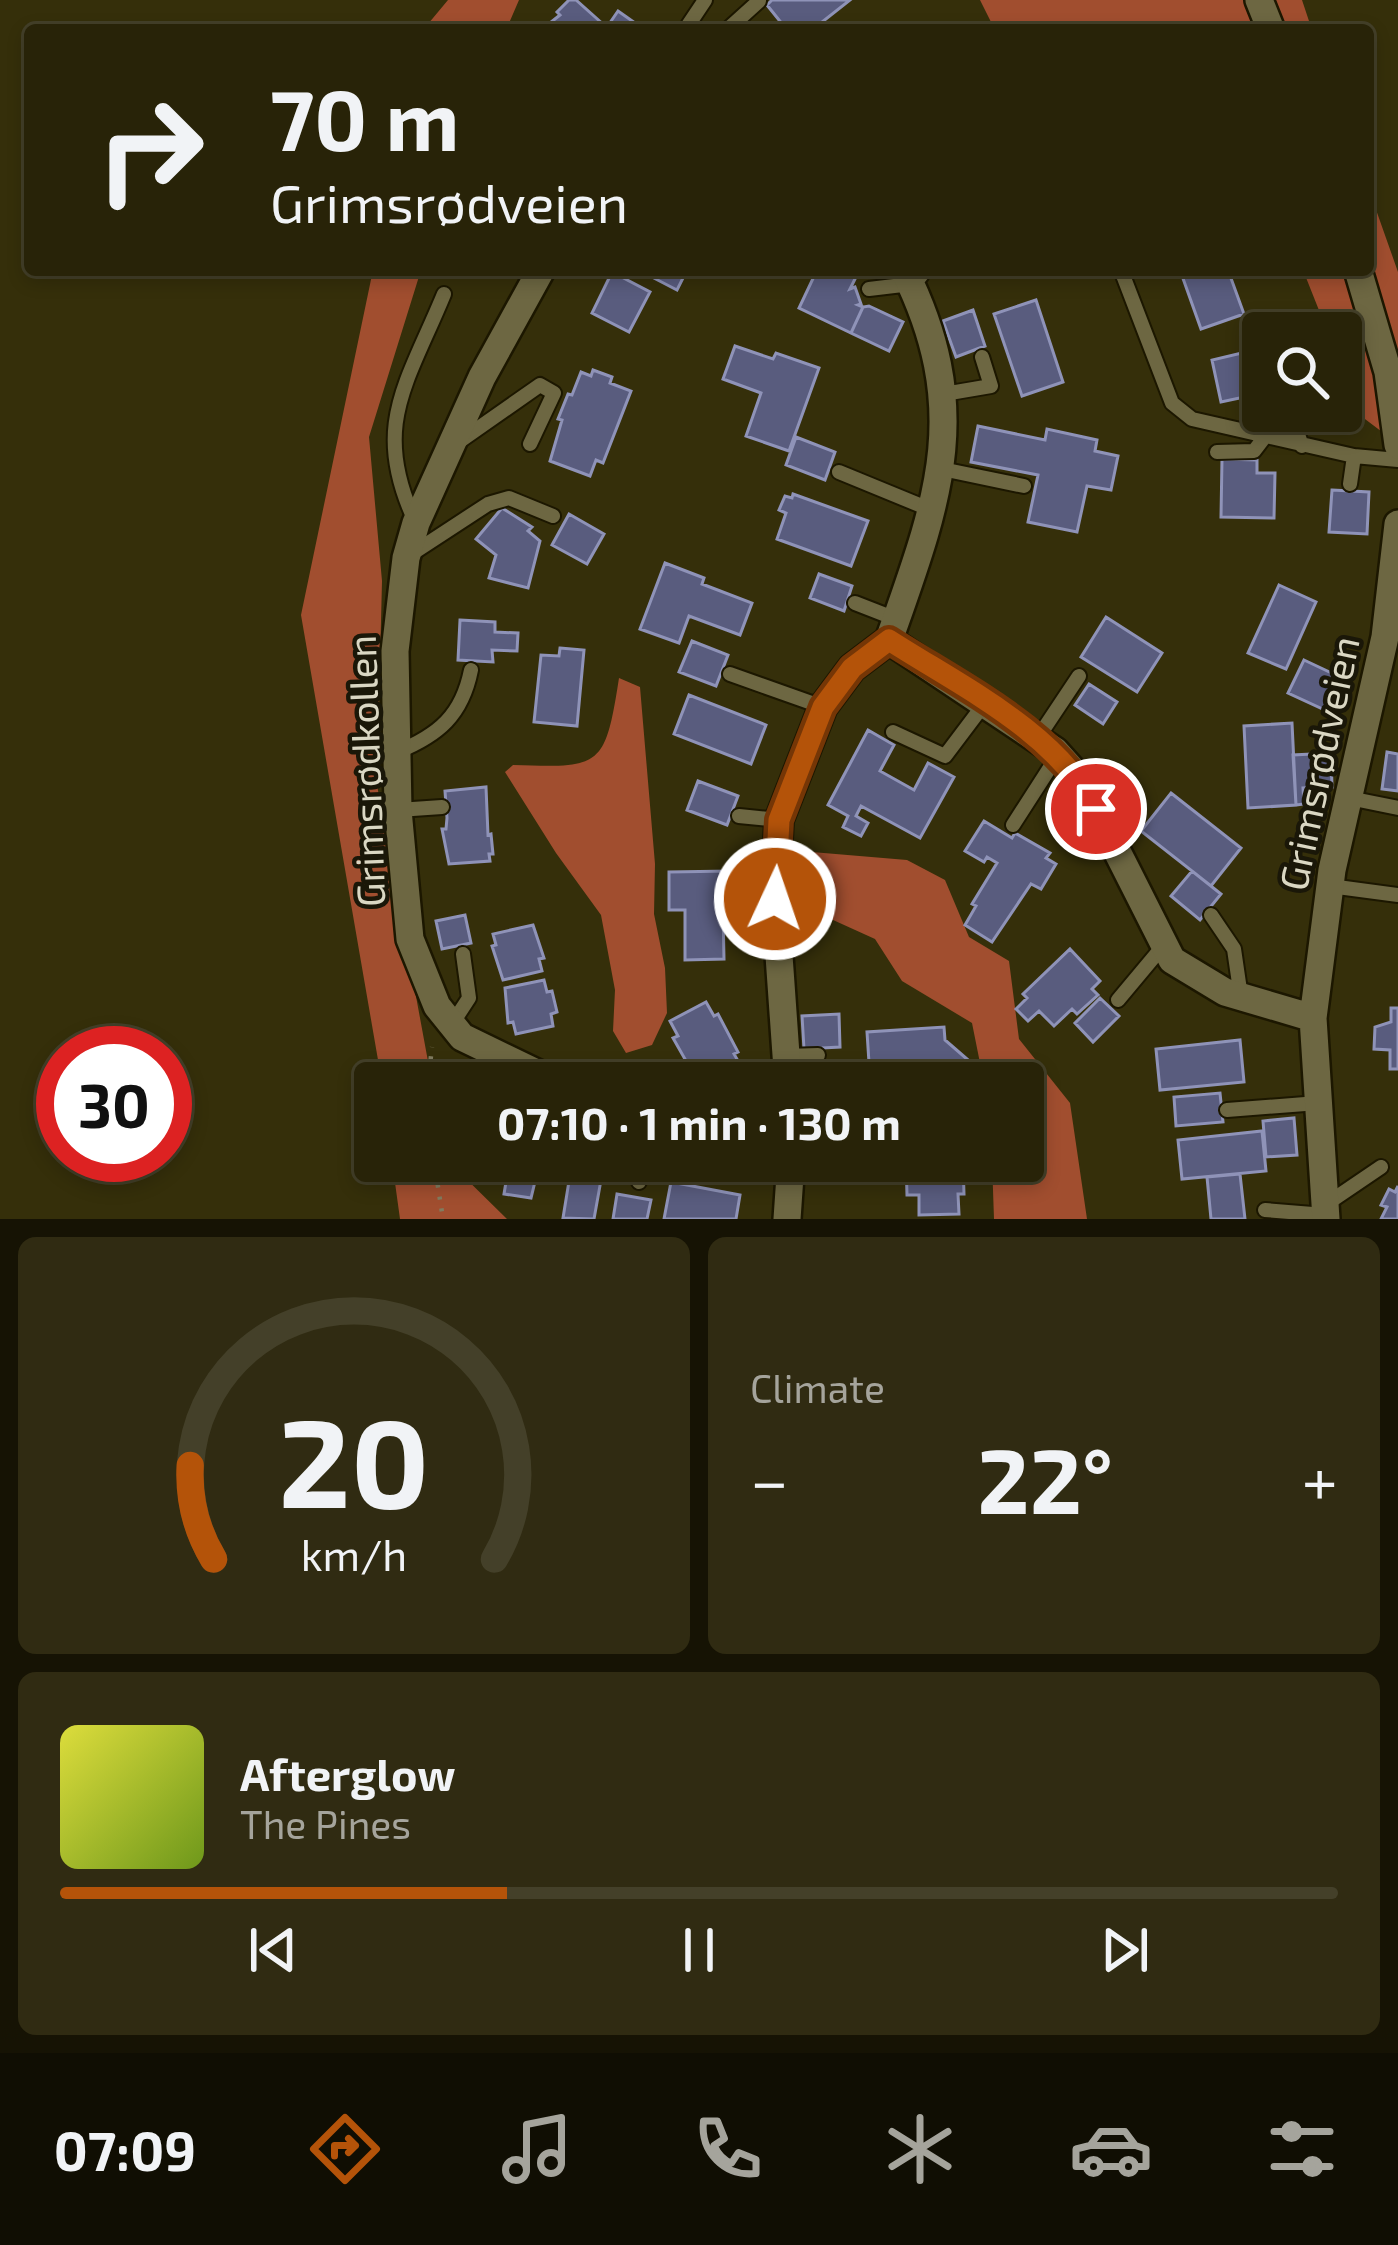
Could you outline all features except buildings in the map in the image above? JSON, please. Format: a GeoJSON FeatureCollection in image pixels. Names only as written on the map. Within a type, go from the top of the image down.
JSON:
{"type":"FeatureCollection","features":[{"type":"Feature","properties":{"kind":"street","name":"Grimsrødkollen"},"geometry":{"type":"LineString","coordinates":[[514,1062],[462,1037],[437,1006],[410,939],[398,810],[394,651],[406,558],[416,523],[482,377],[538,276]]}},
{"type":"Feature","properties":{"kind":"street"},"geometry":{"type":"LineString","coordinates":[[786,1062],[775,884],[779,820],[823,707],[852,668],[893,629],[934,512],[942,469],[944,394],[912,276]]}},
{"type":"Feature","properties":{"kind":"street"},"geometry":{"type":"LineString","coordinates":[[1360,276],[1388,372],[1398,446]]}},
{"type":"Feature","properties":{"kind":"street","name":"Grimsrødveien"},"geometry":{"type":"LineString","coordinates":[[1325,1213],[1313,1018],[1330,886],[1392,639],[1398,524]]}},
{"type":"Feature","properties":{"kind":"street"},"geometry":{"type":"LineString","coordinates":[[893,629],[1047,747],[1081,780],[1172,960],[1225,992],[1313,1018]]}},
{"type":"Feature","properties":{"kind":"street"},"geometry":{"type":"LineString","coordinates":[[787,1219],[790,1182]]}},
{"type":"Feature","properties":{"kind":"lane"},"geometry":{"type":"LineString","coordinates":[[734,24],[759,1]]}},
{"type":"Feature","properties":{"kind":"lane"},"geometry":{"type":"LineString","coordinates":[[869,289],[909,276]]}},
{"type":"Feature","properties":{"kind":"lane"},"geometry":{"type":"LineString","coordinates":[[1123,276],[1172,403],[1192,419],[1302,446],[1398,460]]}},
{"type":"Feature","properties":{"kind":"lane"},"geometry":{"type":"LineString","coordinates":[[416,523],[401,492],[392,447],[394,415],[444,294]]}},
{"type":"Feature","properties":{"kind":"lane"},"geometry":{"type":"LineString","coordinates":[[944,394],[991,386],[982,357]]}},
{"type":"Feature","properties":{"kind":"lane"},"geometry":{"type":"LineString","coordinates":[[447,452],[540,386],[554,393],[530,444]]}},
{"type":"Feature","properties":{"kind":"lane"},"geometry":{"type":"LineString","coordinates":[[1297,432],[1302,446]]}},
{"type":"Feature","properties":{"kind":"lane"},"geometry":{"type":"LineString","coordinates":[[1217,452],[1254,451],[1267,434]]}},
{"type":"Feature","properties":{"kind":"lane"},"geometry":{"type":"LineString","coordinates":[[1350,484],[1354,456]]}},
{"type":"Feature","properties":{"kind":"lane"},"geometry":{"type":"LineString","coordinates":[[942,469],[1024,486]]}},
{"type":"Feature","properties":{"kind":"lane"},"geometry":{"type":"LineString","coordinates":[[839,472],[934,512]]}},
{"type":"Feature","properties":{"kind":"lane"},"geometry":{"type":"LineString","coordinates":[[406,558],[488,504],[508,498],[553,516]]}},
{"type":"Feature","properties":{"kind":"lane"},"geometry":{"type":"LineString","coordinates":[[855,603],[893,629]]}},
{"type":"Feature","properties":{"kind":"lane"},"geometry":{"type":"LineString","coordinates":[[397,752],[423,742],[448,721],[466,698],[471,670]]}},
{"type":"Feature","properties":{"kind":"lane"},"geometry":{"type":"LineString","coordinates":[[730,674],[823,707]]}},
{"type":"Feature","properties":{"kind":"lane"},"geometry":{"type":"LineString","coordinates":[[1013,825],[1079,676]]}},
{"type":"Feature","properties":{"kind":"lane"},"geometry":{"type":"LineString","coordinates":[[893,732],[945,756],[985,703]]}},
{"type":"Feature","properties":{"kind":"lane"},"geometry":{"type":"LineString","coordinates":[[1349,798],[1398,808]]}},
{"type":"Feature","properties":{"kind":"lane"},"geometry":{"type":"LineString","coordinates":[[398,810],[442,807]]}},
{"type":"Feature","properties":{"kind":"lane"},"geometry":{"type":"LineString","coordinates":[[740,816],[779,820]]}},
{"type":"Feature","properties":{"kind":"lane"},"geometry":{"type":"LineString","coordinates":[[736,886],[775,884]]}},
{"type":"Feature","properties":{"kind":"lane"},"geometry":{"type":"LineString","coordinates":[[1330,886],[1398,895]]}},
{"type":"Feature","properties":{"kind":"lane"},"geometry":{"type":"LineString","coordinates":[[1210,915],[1234,949],[1241,997]]}},
{"type":"Feature","properties":{"kind":"lane"},"geometry":{"type":"LineString","coordinates":[[1118,1000],[1164,945]]}},
{"type":"Feature","properties":{"kind":"lane"},"geometry":{"type":"LineString","coordinates":[[452,1024],[469,998],[463,954]]}},
{"type":"Feature","properties":{"kind":"lane"},"geometry":{"type":"LineString","coordinates":[[802,1062],[818,1054]]}},
{"type":"Feature","properties":{"kind":"lane"},"geometry":{"type":"LineString","coordinates":[[1227,1110],[1318,1102]]}},
{"type":"Feature","properties":{"kind":"lane"},"geometry":{"type":"LineString","coordinates":[[1264,1210],[1325,1213],[1381,1167]]}},
{"type":"Feature","properties":{"kind":"path"},"geometry":{"type":"LineString","coordinates":[[437,1182],[443,1219]]}},
{"type":"Feature","properties":{"kind":"shaded area"},"geometry":{"type":"Polygon","coordinates":[[[448,0],[519,0],[509,24],[428,24],[448,0]]]}},
{"type":"Feature","properties":{"kind":"shaded area"},"geometry":{"type":"Polygon","coordinates":[[[980,0],[1302,0],[1310,24],[992,24],[980,0]]]}},
{"type":"Feature","properties":{"kind":"shaded area"},"geometry":{"type":"Polygon","coordinates":[[[1374,204],[1398,272],[1398,444],[1362,417],[1362,312],[1320,312],[1305,276],[1374,276],[1374,204]]]}},
{"type":"Feature","properties":{"kind":"shaded area"},"geometry":{"type":"Polygon","coordinates":[[[372,276],[419,276],[369,437],[382,581],[377,785],[428,1062],[378,1062],[301,615],[372,276]]]}},
{"type":"Feature","properties":{"kind":"shaded area"},"geometry":{"type":"Polygon","coordinates":[[[619,678],[640,687],[655,864],[654,914],[665,968],[667,1013],[652,1045],[626,1053],[613,1031],[615,990],[601,915],[505,772],[513,765],[565,765],[594,756],[609,730],[619,678]]]}},
{"type":"Feature","properties":{"kind":"shaded area"},"geometry":{"type":"Polygon","coordinates":[[[800,851],[907,860],[945,880],[969,937],[1009,961],[1019,1039],[1037,1062],[980,1062],[972,1023],[902,981],[875,939],[811,910],[800,851]]]}},
{"type":"Feature","properties":{"kind":"shaded area"},"geometry":{"type":"Polygon","coordinates":[[[1044,1070],[1070,1103],[1087,1219],[994,1219],[993,1182],[1044,1182],[1044,1070]]]}},
{"type":"Feature","properties":{"kind":"shaded area"},"geometry":{"type":"Polygon","coordinates":[[[395,1182],[469,1182],[507,1219],[400,1219],[395,1182]]]}},
{"type":"Feature","properties":{"kind":"route"},"geometry":{"type":"LineString","coordinates":[[775,899],[779,820],[823,707],[852,668],[889,640],[1054,751],[1081,780],[1096,809]]}}]}
